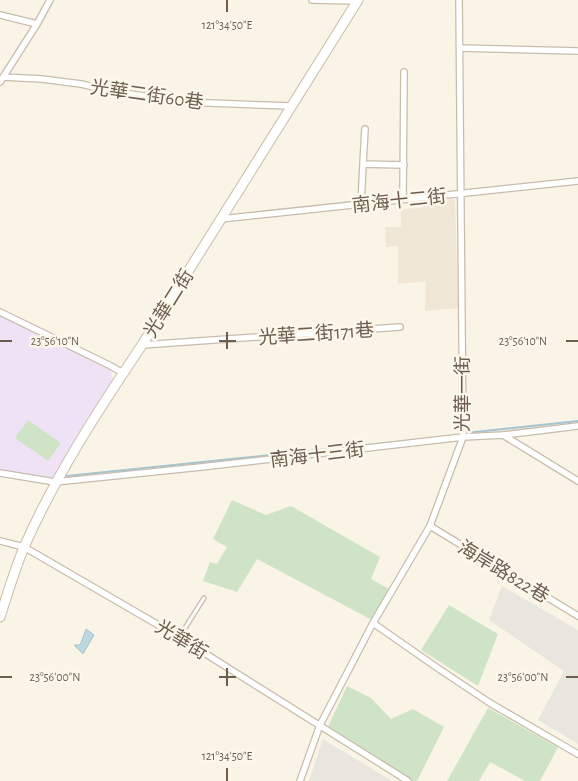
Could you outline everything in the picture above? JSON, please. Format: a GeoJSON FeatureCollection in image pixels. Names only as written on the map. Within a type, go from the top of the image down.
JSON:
{"type":"FeatureCollection","features":[{"type":"Feature","properties":{"kind":"street"},"geometry":{"type":"LineString","coordinates":[[1,79],[37,24],[50,0]]}},
{"type":"Feature","properties":{"kind":"street"},"geometry":{"type":"LineString","coordinates":[[312,0],[357,1]]}},
{"type":"Feature","properties":{"kind":"street","name":"光華一街"},"geometry":{"type":"LineString","coordinates":[[300,781],[320,725],[373,623],[430,526],[463,437],[459,0]]}},
{"type":"Feature","properties":{"kind":"street","name":"光華二街"},"geometry":{"type":"LineString","coordinates":[[0,617],[24,547],[55,482],[357,1]]}},
{"type":"Feature","properties":{"kind":"street"},"geometry":{"type":"LineString","coordinates":[[0,15],[37,24]]}},
{"type":"Feature","properties":{"kind":"street"},"geometry":{"type":"LineString","coordinates":[[460,48],[578,51]]}},
{"type":"Feature","properties":{"kind":"street"},"geometry":{"type":"LineString","coordinates":[[403,199],[404,72]]}},
{"type":"Feature","properties":{"kind":"street","name":"光華二街60巷"},"geometry":{"type":"LineString","coordinates":[[1,79],[42,79],[182,102],[291,106]]}},
{"type":"Feature","properties":{"kind":"street"},"geometry":{"type":"LineString","coordinates":[[362,204],[366,129]]}},
{"type":"Feature","properties":{"kind":"street"},"geometry":{"type":"LineString","coordinates":[[363,164],[404,165]]}},
{"type":"Feature","properties":{"kind":"street","name":"南海十二街"},"geometry":{"type":"LineString","coordinates":[[220,219],[578,181]]}},
{"type":"Feature","properties":{"kind":"street"},"geometry":{"type":"LineString","coordinates":[[0,312],[123,373]]}},
{"type":"Feature","properties":{"kind":"street","name":"光華二街171巷"},"geometry":{"type":"LineString","coordinates":[[142,345],[400,327]]}},
{"type":"Feature","properties":{"kind":"street","name":"南海十三街"},"geometry":{"type":"LineString","coordinates":[[0,473],[55,482],[578,426]]}},
{"type":"Feature","properties":{"kind":"street"},"geometry":{"type":"LineString","coordinates":[[503,435],[578,482]]}},
{"type":"Feature","properties":{"kind":"street","name":"海岸路822巷"},"geometry":{"type":"LineString","coordinates":[[430,526],[578,616]]}},
{"type":"Feature","properties":{"kind":"street","name":"光華街"},"geometry":{"type":"LineString","coordinates":[[0,540],[24,547],[179,637],[408,781]]}},
{"type":"Feature","properties":{"kind":"street"},"geometry":{"type":"LineString","coordinates":[[373,623],[476,693],[578,754]]}},
{"type":"Feature","properties":{"kind":"lane"},"geometry":{"type":"LineString","coordinates":[[179,637],[204,598]]}},
{"type":"Feature","properties":{"kind":"shaded area"},"geometry":{"type":"Polygon","coordinates":[[[455,199],[458,308],[425,311],[426,281],[398,284],[398,246],[386,247],[385,227],[401,227],[401,209],[421,208],[421,201],[455,199]]]}},
{"type":"Feature","properties":{"kind":"shaded area"},"geometry":{"type":"Polygon","coordinates":[[[0,316],[109,365],[113,381],[50,482],[0,473],[0,316]]]}},
{"type":"Feature","properties":{"kind":"shaded area"},"geometry":{"type":"Polygon","coordinates":[[[502,586],[578,630],[578,744],[538,720],[564,671],[489,620],[502,586]]]}},
{"type":"Feature","properties":{"kind":"shaded area"},"geometry":{"type":"Polygon","coordinates":[[[323,739],[392,781],[309,781],[323,739]]]}},
{"type":"Feature","properties":{"kind":"green space"},"geometry":{"type":"Polygon","coordinates":[[[28,420],[61,443],[48,461],[15,438],[28,420]]]}},
{"type":"Feature","properties":{"kind":"green space"},"geometry":{"type":"Polygon","coordinates":[[[232,500],[266,515],[291,506],[380,557],[371,579],[389,589],[372,620],[257,559],[237,592],[203,581],[210,562],[217,564],[227,547],[213,539],[232,500]]]}},
{"type":"Feature","properties":{"kind":"green space"},"geometry":{"type":"Polygon","coordinates":[[[449,605],[498,634],[478,686],[421,650],[449,605]]]}},
{"type":"Feature","properties":{"kind":"green space"},"geometry":{"type":"Polygon","coordinates":[[[347,686],[371,698],[391,719],[413,709],[444,727],[417,781],[411,781],[327,729],[347,686]]]}},
{"type":"Feature","properties":{"kind":"green space"},"geometry":{"type":"Polygon","coordinates":[[[488,708],[558,747],[540,781],[525,781],[490,762],[479,781],[447,781],[488,708]]]}},
{"type":"Feature","properties":{"kind":"water"},"geometry":{"type":"Polygon","coordinates":[[[86,629],[94,635],[83,654],[74,645],[81,643],[86,629]]]}},
{"type":"Feature","properties":{"kind":"waterway"},"geometry":{"type":"LineString","coordinates":[[466,433],[578,421]]}},
{"type":"Feature","properties":{"kind":"waterway"},"geometry":{"type":"LineString","coordinates":[[67,476],[415,440]]}}]}
